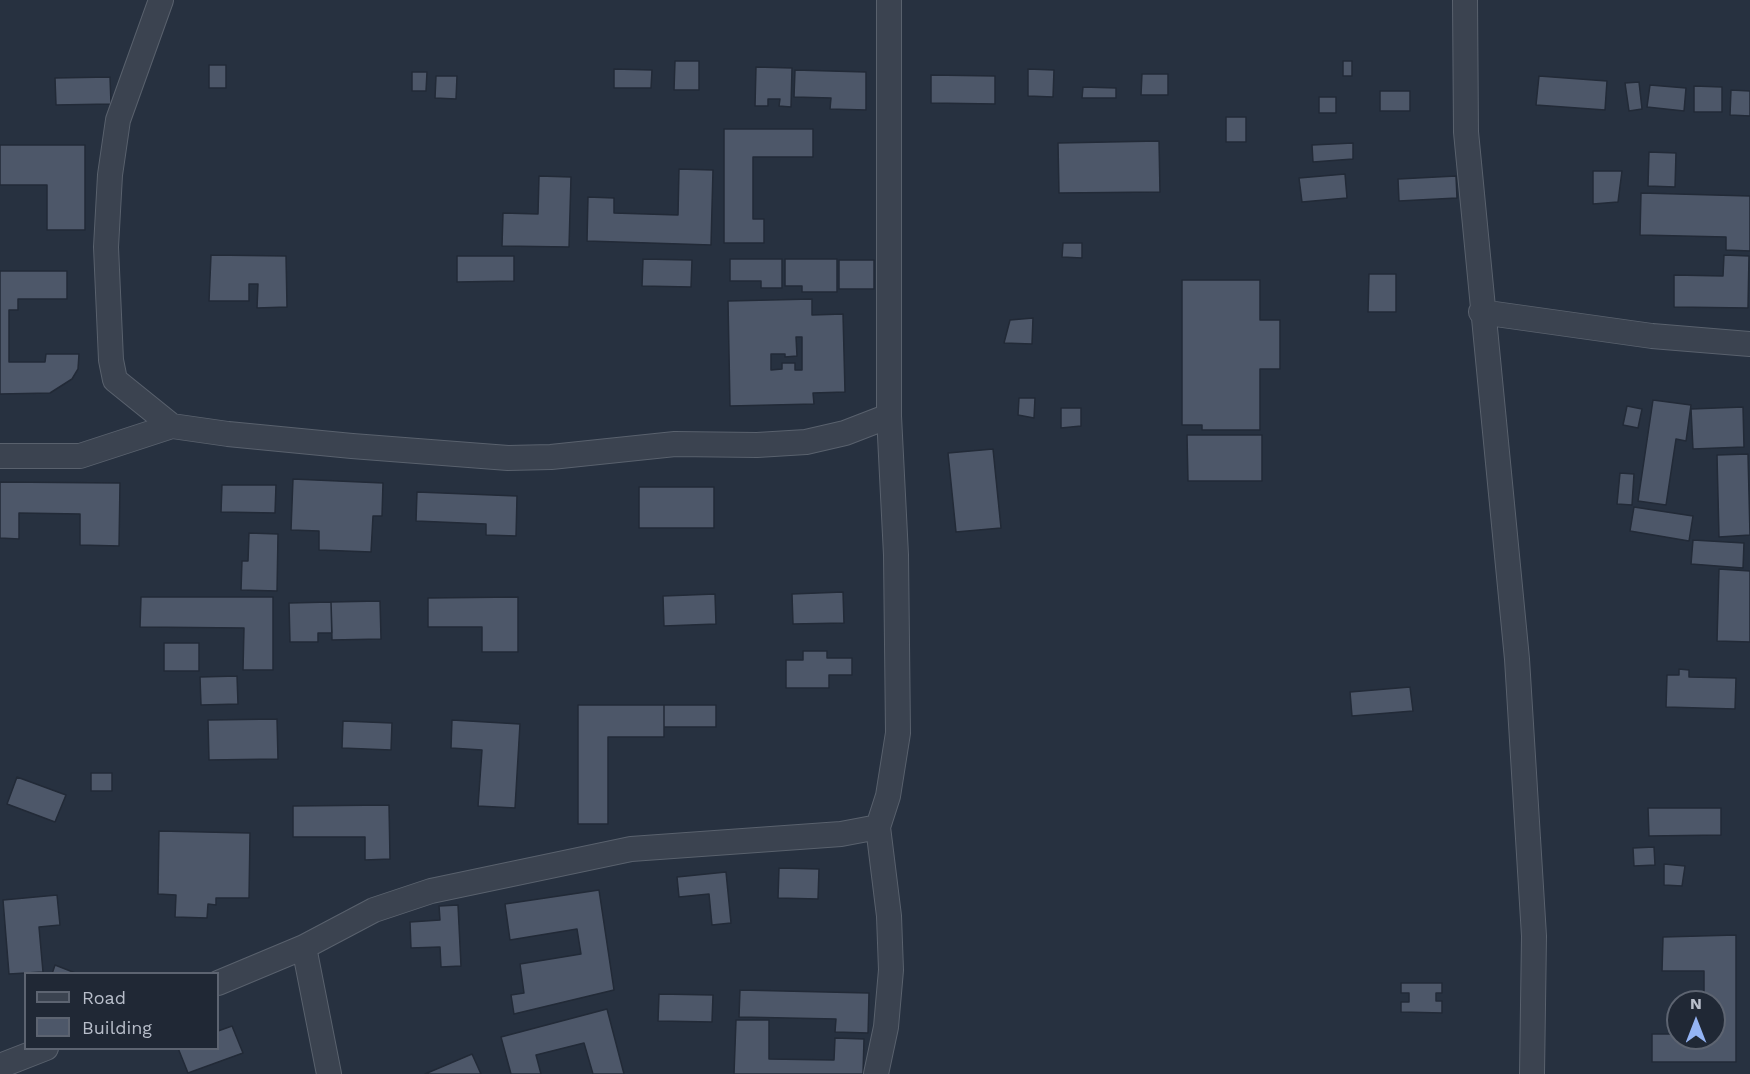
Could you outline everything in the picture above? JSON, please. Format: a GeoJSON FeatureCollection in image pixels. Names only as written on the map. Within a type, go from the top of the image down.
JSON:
{"type":"FeatureCollection","features":[{"type":"Feature","properties":{"kind":"street"},"geometry":{"type":"LineString","coordinates":[[161,0],[118,120],[110,175],[106,247],[111,360],[115,380],[172,426]]}},
{"type":"Feature","properties":{"kind":"street"},"geometry":{"type":"LineString","coordinates":[[876,1074],[886,1027],[891,970],[889,916],[878,827],[888,796],[898,733],[896,555],[889,416],[889,0]]}},
{"type":"Feature","properties":{"kind":"street"},"geometry":{"type":"LineString","coordinates":[[1465,0],[1466,132],[1481,312],[1497,438],[1517,659],[1534,936],[1532,1074]]}},
{"type":"Feature","properties":{"kind":"street"},"geometry":{"type":"LineString","coordinates":[[1481,312],[1652,336],[1750,344]]}},
{"type":"Feature","properties":{"kind":"street"},"geometry":{"type":"LineString","coordinates":[[0,456],[80,456],[172,426],[352,446],[530,458],[675,444],[757,445],[806,442],[845,433],[889,416]]}},
{"type":"Feature","properties":{"kind":"street"},"geometry":{"type":"LineString","coordinates":[[219,983],[304,947],[374,909],[431,891],[631,849],[842,834],[878,827]]}},
{"type":"Feature","properties":{"kind":"street"},"geometry":{"type":"LineString","coordinates":[[304,947],[329,1074]]}},
{"type":"Feature","properties":{"kind":"street"},"geometry":{"type":"LineString","coordinates":[[0,1066],[41,1050]]}},
{"type":"Feature","properties":{"kind":"building"},"geometry":{"type":"Polygon","coordinates":[[[675,61],[699,61],[699,90],[674,90],[675,61]]]}},
{"type":"Feature","properties":{"kind":"building"},"geometry":{"type":"Polygon","coordinates":[[[1343,61],[1352,61],[1352,76],[1343,76],[1343,61]]]}},
{"type":"Feature","properties":{"kind":"building"},"geometry":{"type":"Polygon","coordinates":[[[209,65],[226,65],[226,88],[209,88],[209,65]]]}},
{"type":"Feature","properties":{"kind":"building"},"geometry":{"type":"Polygon","coordinates":[[[756,67],[792,68],[791,107],[779,106],[780,99],[768,99],[768,106],[755,106],[756,67]]]}},
{"type":"Feature","properties":{"kind":"building"},"geometry":{"type":"Polygon","coordinates":[[[614,69],[652,70],[651,88],[614,88],[614,69]]]}},
{"type":"Feature","properties":{"kind":"building"},"geometry":{"type":"Polygon","coordinates":[[[1028,69],[1054,70],[1053,97],[1028,96],[1028,69]]]}},
{"type":"Feature","properties":{"kind":"building"},"geometry":{"type":"Polygon","coordinates":[[[795,70],[866,72],[866,110],[830,109],[831,98],[794,97],[795,70]]]}},
{"type":"Feature","properties":{"kind":"building"},"geometry":{"type":"Polygon","coordinates":[[[412,72],[427,72],[426,91],[412,91],[412,72]]]}},
{"type":"Feature","properties":{"kind":"building"},"geometry":{"type":"Polygon","coordinates":[[[1142,74],[1168,74],[1168,95],[1141,95],[1142,74]]]}},
{"type":"Feature","properties":{"kind":"building"},"geometry":{"type":"Polygon","coordinates":[[[931,75],[995,76],[995,104],[931,103],[931,75]]]}},
{"type":"Feature","properties":{"kind":"building"},"geometry":{"type":"Polygon","coordinates":[[[436,76],[457,76],[456,99],[435,98],[436,76]]]}},
{"type":"Feature","properties":{"kind":"building"},"geometry":{"type":"Polygon","coordinates":[[[1539,76],[1607,81],[1605,110],[1536,105],[1539,76]]]}},
{"type":"Feature","properties":{"kind":"building"},"geometry":{"type":"Polygon","coordinates":[[[110,77],[111,104],[56,105],[55,78],[110,77]]]}},
{"type":"Feature","properties":{"kind":"building"},"geometry":{"type":"Polygon","coordinates":[[[1639,82],[1642,109],[1629,111],[1625,83],[1639,82]]]}},
{"type":"Feature","properties":{"kind":"building"},"geometry":{"type":"Polygon","coordinates":[[[1650,85],[1686,88],[1684,111],[1647,107],[1650,85]]]}},
{"type":"Feature","properties":{"kind":"building"},"geometry":{"type":"Polygon","coordinates":[[[1694,86],[1722,87],[1722,112],[1694,112],[1694,86]]]}},
{"type":"Feature","properties":{"kind":"building"},"geometry":{"type":"Polygon","coordinates":[[[1083,87],[1116,88],[1116,98],[1082,98],[1083,87]]]}},
{"type":"Feature","properties":{"kind":"building"},"geometry":{"type":"Polygon","coordinates":[[[1731,90],[1750,91],[1750,116],[1730,115],[1731,90]]]}},
{"type":"Feature","properties":{"kind":"building"},"geometry":{"type":"Polygon","coordinates":[[[1380,91],[1410,91],[1410,111],[1380,111],[1380,91]]]}},
{"type":"Feature","properties":{"kind":"building"},"geometry":{"type":"Polygon","coordinates":[[[1319,97],[1336,97],[1336,113],[1319,113],[1319,97]]]}},
{"type":"Feature","properties":{"kind":"building"},"geometry":{"type":"Polygon","coordinates":[[[1226,117],[1246,117],[1246,142],[1226,142],[1226,117]]]}},
{"type":"Feature","properties":{"kind":"building"},"geometry":{"type":"Polygon","coordinates":[[[724,129],[813,129],[813,157],[753,157],[753,219],[764,219],[764,243],[724,243],[724,129]]]}},
{"type":"Feature","properties":{"kind":"building"},"geometry":{"type":"Polygon","coordinates":[[[1159,141],[1160,192],[1059,193],[1058,143],[1159,141]]]}},
{"type":"Feature","properties":{"kind":"building"},"geometry":{"type":"Polygon","coordinates":[[[1353,143],[1353,159],[1313,162],[1312,145],[1353,143]]]}},
{"type":"Feature","properties":{"kind":"building"},"geometry":{"type":"Polygon","coordinates":[[[0,145],[85,145],[85,230],[47,230],[47,185],[0,185],[0,145]]]}},
{"type":"Feature","properties":{"kind":"building"},"geometry":{"type":"Polygon","coordinates":[[[1649,152],[1676,153],[1675,187],[1648,186],[1649,152]]]}},
{"type":"Feature","properties":{"kind":"building"},"geometry":{"type":"Polygon","coordinates":[[[679,169],[713,170],[711,245],[587,241],[588,197],[614,198],[614,213],[678,215],[679,169]]]}},
{"type":"Feature","properties":{"kind":"building"},"geometry":{"type":"Polygon","coordinates":[[[1593,171],[1622,171],[1618,202],[1593,204],[1593,171]]]}},
{"type":"Feature","properties":{"kind":"building"},"geometry":{"type":"Polygon","coordinates":[[[1345,174],[1347,198],[1302,202],[1299,178],[1345,174]]]}},
{"type":"Feature","properties":{"kind":"building"},"geometry":{"type":"Polygon","coordinates":[[[539,176],[571,177],[569,247],[502,246],[503,213],[538,214],[539,176]]]}},
{"type":"Feature","properties":{"kind":"building"},"geometry":{"type":"Polygon","coordinates":[[[1456,176],[1457,198],[1399,201],[1398,179],[1456,176]]]}},
{"type":"Feature","properties":{"kind":"building"},"geometry":{"type":"Polygon","coordinates":[[[1641,193],[1750,196],[1750,251],[1726,250],[1726,237],[1640,235],[1641,193]]]}},
{"type":"Feature","properties":{"kind":"building"},"geometry":{"type":"Polygon","coordinates":[[[1063,243],[1082,243],[1082,258],[1062,257],[1063,243]]]}},
{"type":"Feature","properties":{"kind":"building"},"geometry":{"type":"Polygon","coordinates":[[[211,255],[286,256],[287,307],[257,308],[258,284],[249,284],[249,301],[209,301],[211,255]]]}},
{"type":"Feature","properties":{"kind":"building"},"geometry":{"type":"Polygon","coordinates":[[[1724,255],[1749,256],[1748,308],[1674,307],[1674,275],[1723,276],[1724,255]]]}},
{"type":"Feature","properties":{"kind":"building"},"geometry":{"type":"Polygon","coordinates":[[[457,256],[514,256],[514,281],[457,282],[457,256]]]}},
{"type":"Feature","properties":{"kind":"building"},"geometry":{"type":"Polygon","coordinates":[[[643,259],[692,260],[691,287],[642,286],[643,259]]]}},
{"type":"Feature","properties":{"kind":"building"},"geometry":{"type":"Polygon","coordinates":[[[730,259],[782,259],[782,288],[761,288],[761,281],[730,281],[730,259]]]}},
{"type":"Feature","properties":{"kind":"building"},"geometry":{"type":"Polygon","coordinates":[[[785,259],[837,259],[837,292],[802,292],[802,286],[785,286],[785,259]]]}},
{"type":"Feature","properties":{"kind":"building"},"geometry":{"type":"Polygon","coordinates":[[[839,260],[874,260],[874,289],[839,289],[839,260]]]}},
{"type":"Feature","properties":{"kind":"building"},"geometry":{"type":"Polygon","coordinates":[[[0,271],[67,271],[67,299],[18,299],[18,310],[9,310],[9,362],[45,362],[46,354],[79,354],[78,369],[72,379],[50,393],[0,394],[0,271]]]}},
{"type":"Feature","properties":{"kind":"building"},"geometry":{"type":"Polygon","coordinates":[[[1369,274],[1396,274],[1396,312],[1368,312],[1369,274]]]}},
{"type":"Feature","properties":{"kind":"building"},"geometry":{"type":"Polygon","coordinates":[[[1182,280],[1260,280],[1260,320],[1280,320],[1280,369],[1260,369],[1260,430],[1202,430],[1202,425],[1182,425],[1182,280]]]}},
{"type":"Feature","properties":{"kind":"building"},"geometry":{"type":"Polygon","coordinates":[[[812,299],[812,315],[843,314],[845,392],[813,393],[814,404],[730,406],[728,301],[812,299]],[[796,337],[797,356],[785,357],[785,354],[771,354],[771,370],[782,369],[782,363],[795,363],[795,370],[802,370],[802,337],[796,337]]]}},
{"type":"Feature","properties":{"kind":"building"},"geometry":{"type":"Polygon","coordinates":[[[1033,318],[1032,344],[1004,343],[1010,320],[1033,318]]]}},
{"type":"Feature","properties":{"kind":"building"},"geometry":{"type":"Polygon","coordinates":[[[1019,398],[1035,398],[1034,418],[1018,415],[1019,398]]]}},
{"type":"Feature","properties":{"kind":"building"},"geometry":{"type":"Polygon","coordinates":[[[1653,400],[1691,405],[1686,441],[1676,439],[1666,505],[1638,501],[1653,400]]]}},
{"type":"Feature","properties":{"kind":"building"},"geometry":{"type":"Polygon","coordinates":[[[1627,406],[1642,409],[1638,428],[1623,425],[1627,406]]]}},
{"type":"Feature","properties":{"kind":"building"},"geometry":{"type":"Polygon","coordinates":[[[1743,407],[1744,447],[1693,449],[1691,409],[1743,407]]]}},
{"type":"Feature","properties":{"kind":"building"},"geometry":{"type":"Polygon","coordinates":[[[1061,408],[1081,408],[1081,426],[1061,428],[1061,408]]]}},
{"type":"Feature","properties":{"kind":"building"},"geometry":{"type":"Polygon","coordinates":[[[1187,435],[1262,435],[1262,481],[1188,481],[1187,435]]]}},
{"type":"Feature","properties":{"kind":"building"},"geometry":{"type":"Polygon","coordinates":[[[993,449],[1001,528],[956,532],[948,453],[993,449]]]}},
{"type":"Feature","properties":{"kind":"building"},"geometry":{"type":"Polygon","coordinates":[[[1748,454],[1750,535],[1719,537],[1717,455],[1748,454]]]}},
{"type":"Feature","properties":{"kind":"building"},"geometry":{"type":"Polygon","coordinates":[[[1620,473],[1634,474],[1632,505],[1617,504],[1620,473]]]}},
{"type":"Feature","properties":{"kind":"building"},"geometry":{"type":"Polygon","coordinates":[[[293,479],[383,483],[382,516],[373,516],[371,552],[319,550],[319,531],[291,530],[293,479]]]}},
{"type":"Feature","properties":{"kind":"building"},"geometry":{"type":"Polygon","coordinates":[[[0,482],[120,483],[119,546],[80,545],[80,514],[19,513],[19,539],[0,538],[0,482]]]}},
{"type":"Feature","properties":{"kind":"building"},"geometry":{"type":"Polygon","coordinates":[[[222,485],[276,485],[275,513],[221,512],[222,485]]]}},
{"type":"Feature","properties":{"kind":"building"},"geometry":{"type":"Polygon","coordinates":[[[639,487],[714,487],[714,528],[639,528],[639,487]]]}},
{"type":"Feature","properties":{"kind":"building"},"geometry":{"type":"Polygon","coordinates":[[[417,492],[517,496],[516,536],[486,535],[486,524],[416,521],[417,492]]]}},
{"type":"Feature","properties":{"kind":"building"},"geometry":{"type":"Polygon","coordinates":[[[1634,507],[1693,516],[1689,541],[1630,531],[1634,507]]]}},
{"type":"Feature","properties":{"kind":"building"},"geometry":{"type":"Polygon","coordinates":[[[249,533],[278,534],[277,591],[241,590],[242,561],[248,561],[249,533]]]}},
{"type":"Feature","properties":{"kind":"building"},"geometry":{"type":"Polygon","coordinates":[[[1693,540],[1744,543],[1743,568],[1691,564],[1693,540]]]}},
{"type":"Feature","properties":{"kind":"building"},"geometry":{"type":"Polygon","coordinates":[[[1719,569],[1750,571],[1750,642],[1717,641],[1719,569]]]}},
{"type":"Feature","properties":{"kind":"building"},"geometry":{"type":"Polygon","coordinates":[[[843,592],[844,623],[793,624],[792,594],[843,592]]]}},
{"type":"Feature","properties":{"kind":"building"},"geometry":{"type":"Polygon","coordinates":[[[715,594],[716,624],[664,626],[663,596],[715,594]]]}},
{"type":"Feature","properties":{"kind":"building"},"geometry":{"type":"Polygon","coordinates":[[[141,597],[273,597],[273,670],[243,670],[244,628],[140,627],[141,597]]]}},
{"type":"Feature","properties":{"kind":"building"},"geometry":{"type":"Polygon","coordinates":[[[518,597],[518,652],[482,652],[482,627],[428,627],[428,598],[518,597]]]}},
{"type":"Feature","properties":{"kind":"building"},"geometry":{"type":"Polygon","coordinates":[[[380,601],[381,639],[332,640],[331,602],[380,601]]]}},
{"type":"Feature","properties":{"kind":"building"},"geometry":{"type":"Polygon","coordinates":[[[331,602],[332,633],[318,633],[318,642],[290,642],[289,603],[331,602]]]}},
{"type":"Feature","properties":{"kind":"building"},"geometry":{"type":"Polygon","coordinates":[[[164,643],[199,643],[199,671],[164,671],[164,643]]]}},
{"type":"Feature","properties":{"kind":"building"},"geometry":{"type":"Polygon","coordinates":[[[803,651],[827,651],[827,658],[852,658],[852,675],[829,675],[829,688],[786,688],[786,660],[803,660],[803,651]]]}},
{"type":"Feature","properties":{"kind":"building"},"geometry":{"type":"Polygon","coordinates":[[[1679,669],[1689,670],[1689,677],[1736,678],[1735,709],[1666,707],[1667,675],[1679,675],[1679,669]]]}},
{"type":"Feature","properties":{"kind":"building"},"geometry":{"type":"Polygon","coordinates":[[[237,676],[238,704],[201,705],[200,677],[237,676]]]}},
{"type":"Feature","properties":{"kind":"building"},"geometry":{"type":"Polygon","coordinates":[[[1410,687],[1413,711],[1352,716],[1350,692],[1410,687]]]}},
{"type":"Feature","properties":{"kind":"building"},"geometry":{"type":"Polygon","coordinates":[[[578,705],[664,705],[664,737],[608,737],[608,824],[578,824],[578,705]]]}},
{"type":"Feature","properties":{"kind":"building"},"geometry":{"type":"Polygon","coordinates":[[[664,705],[716,705],[716,727],[664,727],[664,705]]]}},
{"type":"Feature","properties":{"kind":"building"},"geometry":{"type":"Polygon","coordinates":[[[277,719],[278,759],[209,760],[208,720],[277,719]]]}},
{"type":"Feature","properties":{"kind":"building"},"geometry":{"type":"Polygon","coordinates":[[[452,720],[520,724],[515,808],[478,806],[482,750],[451,748],[452,720]]]}},
{"type":"Feature","properties":{"kind":"building"},"geometry":{"type":"Polygon","coordinates":[[[343,721],[392,723],[391,750],[342,748],[343,721]]]}},
{"type":"Feature","properties":{"kind":"building"},"geometry":{"type":"Polygon","coordinates":[[[91,773],[112,773],[112,791],[91,791],[91,773]]]}},
{"type":"Feature","properties":{"kind":"building"},"geometry":{"type":"Polygon","coordinates":[[[17,777],[66,795],[55,822],[7,804],[17,777]]]}},
{"type":"Feature","properties":{"kind":"building"},"geometry":{"type":"Polygon","coordinates":[[[389,805],[390,859],[365,860],[365,837],[293,837],[293,806],[389,805]]]}},
{"type":"Feature","properties":{"kind":"building"},"geometry":{"type":"Polygon","coordinates":[[[1648,808],[1721,808],[1721,835],[1649,836],[1648,808]]]}},
{"type":"Feature","properties":{"kind":"building"},"geometry":{"type":"Polygon","coordinates":[[[159,831],[250,833],[249,898],[216,898],[216,905],[208,904],[207,918],[175,917],[176,895],[158,894],[159,831]]]}},
{"type":"Feature","properties":{"kind":"building"},"geometry":{"type":"Polygon","coordinates":[[[1654,847],[1655,865],[1634,866],[1633,848],[1654,847]]]}},
{"type":"Feature","properties":{"kind":"building"},"geometry":{"type":"Polygon","coordinates":[[[1664,864],[1685,866],[1682,886],[1664,885],[1664,864]]]}},
{"type":"Feature","properties":{"kind":"building"},"geometry":{"type":"Polygon","coordinates":[[[779,868],[819,869],[818,899],[778,898],[779,868]]]}},
{"type":"Feature","properties":{"kind":"building"},"geometry":{"type":"Polygon","coordinates":[[[726,872],[731,923],[712,925],[709,894],[679,897],[677,877],[726,872]]]}},
{"type":"Feature","properties":{"kind":"building"},"geometry":{"type":"Polygon","coordinates":[[[599,890],[614,990],[514,1014],[511,995],[524,993],[520,964],[581,954],[577,929],[510,940],[505,904],[599,890]]]}},
{"type":"Feature","properties":{"kind":"building"},"geometry":{"type":"Polygon","coordinates":[[[57,895],[60,925],[39,927],[43,972],[9,974],[3,900],[57,895]]]}},
{"type":"Feature","properties":{"kind":"building"},"geometry":{"type":"Polygon","coordinates":[[[458,905],[461,966],[441,967],[440,947],[411,948],[410,922],[440,920],[439,906],[458,905]]]}},
{"type":"Feature","properties":{"kind":"building"},"geometry":{"type":"Polygon","coordinates":[[[1736,935],[1736,1062],[1652,1062],[1652,1034],[1666,1034],[1666,1050],[1726,1050],[1726,990],[1704,990],[1704,971],[1662,971],[1663,937],[1736,935]]]}},
{"type":"Feature","properties":{"kind":"building"},"geometry":{"type":"Polygon","coordinates":[[[55,965],[73,972],[53,972],[55,965]]]}},
{"type":"Feature","properties":{"kind":"building"},"geometry":{"type":"Polygon","coordinates":[[[1401,983],[1442,983],[1442,993],[1436,993],[1436,1001],[1442,1001],[1442,1013],[1401,1012],[1401,1002],[1409,1002],[1409,993],[1401,993],[1401,983]]]}},
{"type":"Feature","properties":{"kind":"building"},"geometry":{"type":"Polygon","coordinates":[[[740,990],[869,993],[868,1033],[835,1032],[836,1019],[739,1017],[740,990]]]}},
{"type":"Feature","properties":{"kind":"building"},"geometry":{"type":"Polygon","coordinates":[[[659,994],[713,995],[712,1022],[658,1021],[659,994]]]}},
{"type":"Feature","properties":{"kind":"building"},"geometry":{"type":"Polygon","coordinates":[[[607,1009],[624,1074],[593,1074],[584,1043],[536,1055],[541,1074],[511,1074],[501,1037],[607,1009]]]}},
{"type":"Feature","properties":{"kind":"building"},"geometry":{"type":"Polygon","coordinates":[[[736,1020],[769,1020],[769,1059],[834,1060],[835,1038],[864,1039],[863,1074],[734,1074],[736,1020]]]}},
{"type":"Feature","properties":{"kind":"building"},"geometry":{"type":"Polygon","coordinates":[[[232,1026],[243,1053],[188,1073],[179,1050],[219,1050],[219,1031],[232,1026]]]}},
{"type":"Feature","properties":{"kind":"building"},"geometry":{"type":"Polygon","coordinates":[[[472,1054],[481,1074],[425,1074],[472,1054]]]}}]}
